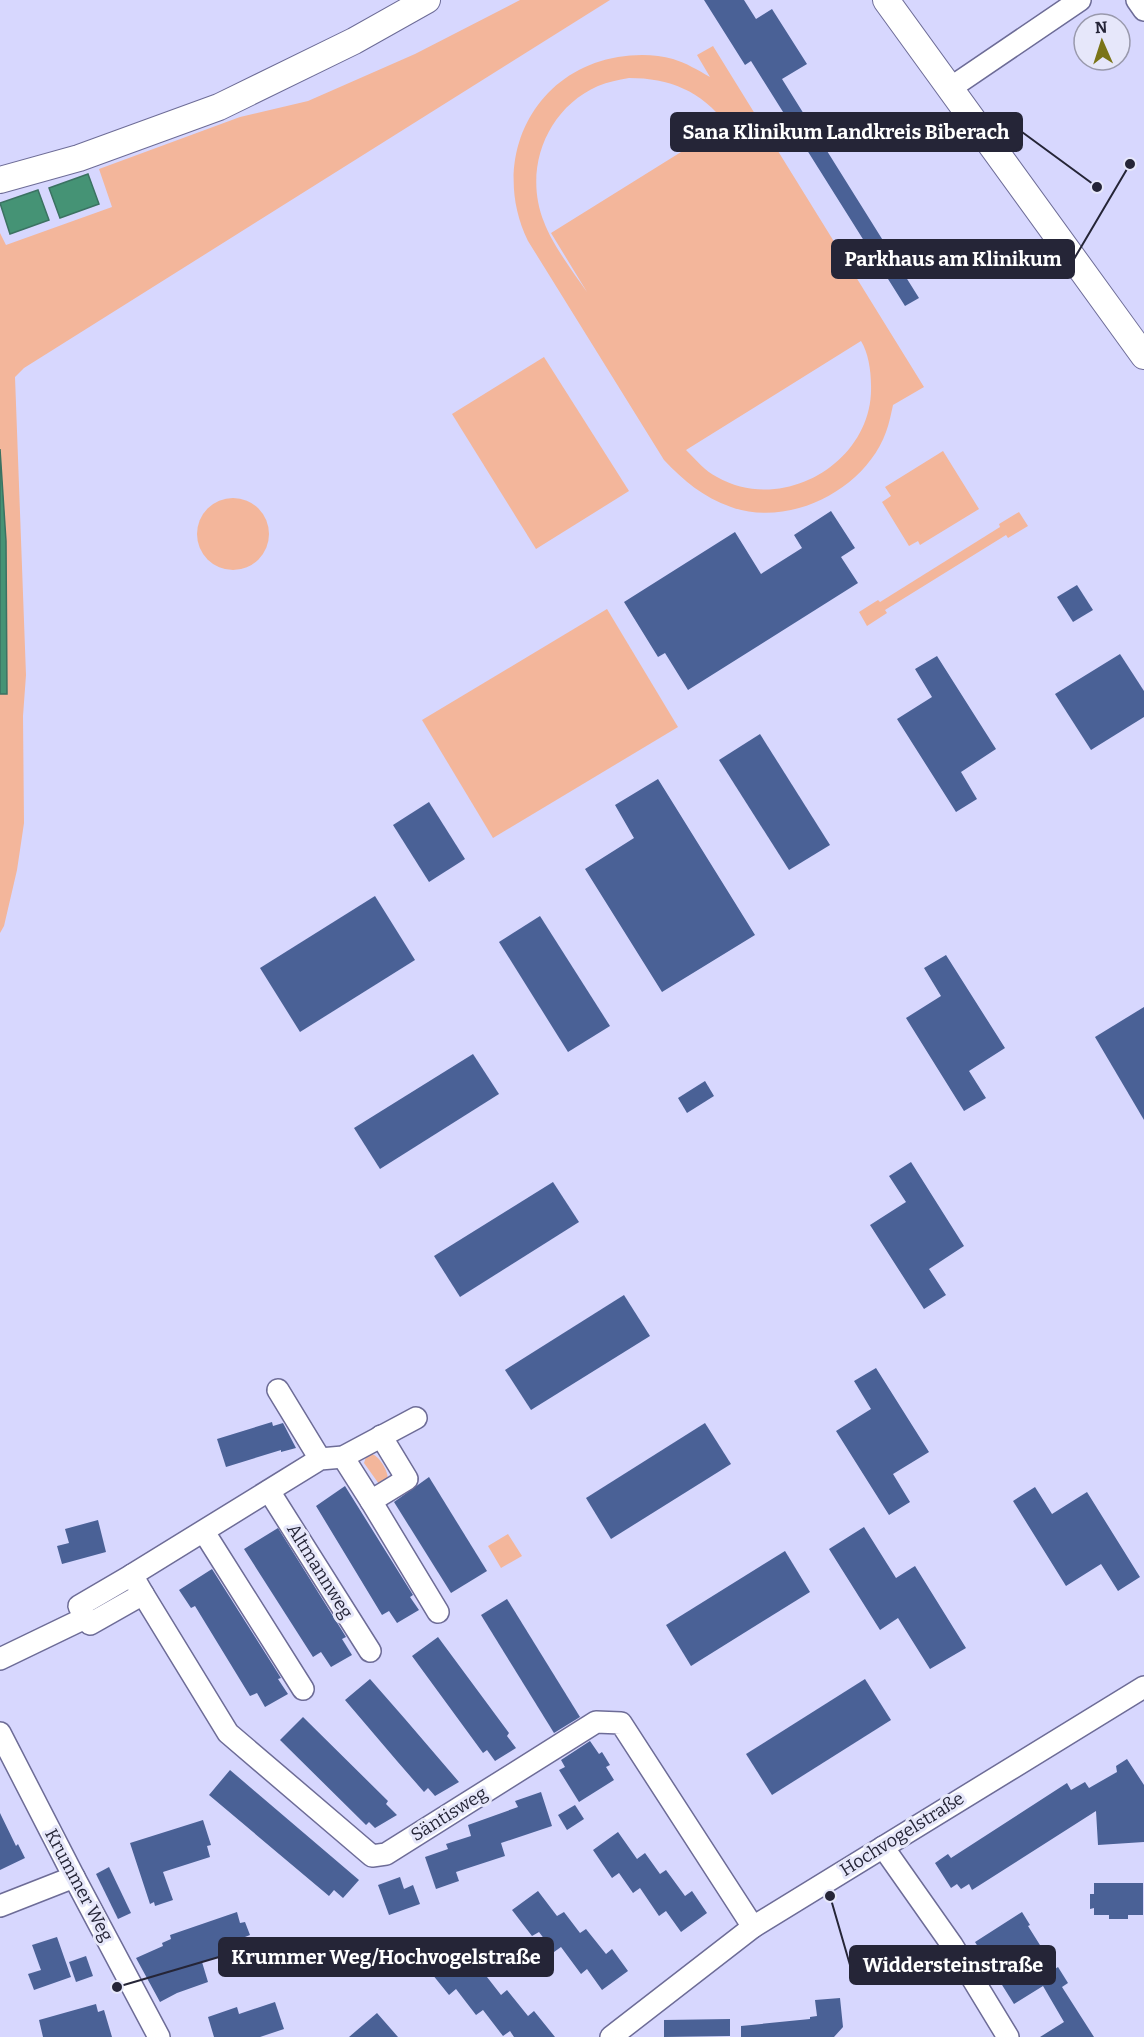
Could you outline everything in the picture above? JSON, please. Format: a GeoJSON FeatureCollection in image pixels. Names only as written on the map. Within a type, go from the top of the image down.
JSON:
{"type":"FeatureCollection","features":[{"type":"Feature","properties":{"kind":"main road"},"geometry":{"type":"LineString","coordinates":[[0,180],[79,158],[219,107],[354,41],[428,0]]}},
{"type":"Feature","properties":{"kind":"main road"},"geometry":{"type":"LineString","coordinates":[[886,0],[1144,356]]}},
{"type":"Feature","properties":{"kind":"street"},"geometry":{"type":"LineString","coordinates":[[949,89],[1080,0]]}},
{"type":"Feature","properties":{"kind":"street"},"geometry":{"type":"LineString","coordinates":[[1137,0],[1144,10]]}},
{"type":"Feature","properties":{"kind":"street"},"geometry":{"type":"LineString","coordinates":[[278,1390],[320,1459]]}},
{"type":"Feature","properties":{"kind":"street"},"geometry":{"type":"LineString","coordinates":[[132,1575],[143,1594],[90,1624],[79,1606],[204,1532],[320,1459],[343,1456],[416,1418]]}},
{"type":"Feature","properties":{"kind":"street"},"geometry":{"type":"LineString","coordinates":[[371,1501],[407,1479],[381,1436]]}},
{"type":"Feature","properties":{"kind":"street"},"geometry":{"type":"LineString","coordinates":[[343,1456],[438,1612]]}},
{"type":"Feature","properties":{"kind":"street","name":"Altmannweg"},"geometry":{"type":"LineString","coordinates":[[269,1491],[370,1651]]}},
{"type":"Feature","properties":{"kind":"street"},"geometry":{"type":"LineString","coordinates":[[204,1532],[303,1689]]}},
{"type":"Feature","properties":{"kind":"street","name":"Säntisweg"},"geometry":{"type":"LineString","coordinates":[[143,1594],[228,1733],[372,1856],[386,1854],[596,1722],[621,1723],[753,1927]]}},
{"type":"Feature","properties":{"kind":"street"},"geometry":{"type":"LineString","coordinates":[[0,1659],[85,1618]]}},
{"type":"Feature","properties":{"kind":"street","name":"Hochvogelstraße"},"geometry":{"type":"LineString","coordinates":[[610,2037],[753,1927],[1144,1687]]}},
{"type":"Feature","properties":{"kind":"street","name":"Krummer Weg"},"geometry":{"type":"LineString","coordinates":[[0,1733],[159,2037]]}},
{"type":"Feature","properties":{"kind":"street"},"geometry":{"type":"LineString","coordinates":[[883,1847],[952,1945],[1008,2037]]}},
{"type":"Feature","properties":{"kind":"street"},"geometry":{"type":"LineString","coordinates":[[0,1906],[74,1877]]}},
{"type":"Feature","properties":{"kind":"shaded area"},"geometry":{"type":"Polygon","coordinates":[[[520,0],[610,0],[24,368],[15,377],[26,675],[23,716],[24,823],[17,870],[4,926],[0,933],[0,233],[6,245],[112,207],[99,169],[240,117],[308,101],[415,54],[520,0]]]}},
{"type":"Feature","properties":{"kind":"shaded area"},"geometry":{"type":"Polygon","coordinates":[[[713,46],[924,387],[893,405],[886,432],[876,453],[861,471],[843,487],[800,508],[777,512],[753,512],[731,507],[694,488],[664,460],[528,241],[517,211],[514,181],[517,152],[526,125],[541,101],[561,81],[587,66],[618,57],[639,55],[673,59],[710,77],[697,55],[713,46]],[[629,78],[598,86],[580,96],[553,125],[538,162],[536,182],[538,202],[544,222],[557,249],[587,292],[551,233],[726,124],[706,103],[684,89],[658,81],[629,78]],[[861,341],[686,450],[713,475],[743,487],[770,489],[796,485],[820,474],[841,458],[858,437],[868,412],[870,373],[861,341]]]}},
{"type":"Feature","properties":{"kind":"shaded area"},"geometry":{"type":"Polygon","coordinates":[[[88,174],[99,204],[60,218],[49,188],[88,174]]]}},
{"type":"Feature","properties":{"kind":"shaded area"},"geometry":{"type":"Polygon","coordinates":[[[38,190],[49,220],[10,234],[0,203],[38,190]]]}},
{"type":"Feature","properties":{"kind":"shaded area"},"geometry":{"type":"Polygon","coordinates":[[[544,357],[629,491],[536,549],[452,414],[544,357]]]}},
{"type":"Feature","properties":{"kind":"shaded area"},"geometry":{"type":"Polygon","coordinates":[[[0,449],[6,541],[7,694],[0,694],[0,449]]]}},
{"type":"Feature","properties":{"kind":"shaded area"},"geometry":{"type":"Polygon","coordinates":[[[943,451],[979,509],[920,545],[918,541],[909,546],[882,502],[891,496],[885,487],[943,451]]]}},
{"type":"Feature","properties":{"kind":"shaded area"},"geometry":{"type":"Polygon","coordinates":[[[233,498],[253,504],[263,514],[269,534],[263,554],[253,564],[233,570],[213,564],[203,554],[197,534],[203,514],[213,504],[233,498]]]}},
{"type":"Feature","properties":{"kind":"shaded area"},"geometry":{"type":"Polygon","coordinates":[[[1019,512],[1028,526],[1008,538],[1006,535],[885,610],[887,613],[867,626],[859,612],[878,600],[880,602],[1000,527],[999,524],[1019,512]]]}},
{"type":"Feature","properties":{"kind":"shaded area"},"geometry":{"type":"Polygon","coordinates":[[[607,609],[678,727],[493,838],[422,720],[607,609]]]}},
{"type":"Feature","properties":{"kind":"shaded area"},"geometry":{"type":"Polygon","coordinates":[[[372,1454],[381,1461],[388,1476],[388,1480],[379,1484],[364,1463],[366,1457],[372,1454]]]}},
{"type":"Feature","properties":{"kind":"shaded area"},"geometry":{"type":"Polygon","coordinates":[[[508,1534],[522,1556],[501,1568],[488,1546],[508,1534]]]}},
{"type":"Feature","properties":{"kind":"building"},"geometry":{"type":"Polygon","coordinates":[[[704,0],[744,0],[756,19],[772,9],[807,64],[782,79],[919,298],[905,306],[751,61],[745,65],[704,0]]]}},
{"type":"Feature","properties":{"kind":"building"},"geometry":{"type":"Polygon","coordinates":[[[831,511],[855,548],[841,557],[858,583],[688,690],[665,653],[658,657],[624,602],[735,532],[761,574],[802,548],[794,535],[831,511]]]}},
{"type":"Feature","properties":{"kind":"building"},"geometry":{"type":"Polygon","coordinates":[[[1077,585],[1093,610],[1073,622],[1057,597],[1077,585]]]}},
{"type":"Feature","properties":{"kind":"building"},"geometry":{"type":"Polygon","coordinates":[[[1120,654],[1144,691],[1144,717],[1091,750],[1055,694],[1120,654]]]}},
{"type":"Feature","properties":{"kind":"building"},"geometry":{"type":"Polygon","coordinates":[[[937,656],[996,749],[961,772],[977,799],[956,812],[897,719],[932,697],[915,669],[937,656]]]}},
{"type":"Feature","properties":{"kind":"building"},"geometry":{"type":"Polygon","coordinates":[[[760,734],[830,845],[789,870],[719,760],[760,734]]]}},
{"type":"Feature","properties":{"kind":"building"},"geometry":{"type":"Polygon","coordinates":[[[658,779],[755,935],[662,992],[585,869],[634,838],[615,805],[658,779]]]}},
{"type":"Feature","properties":{"kind":"building"},"geometry":{"type":"Polygon","coordinates":[[[429,802],[465,859],[429,882],[393,825],[429,802]]]}},
{"type":"Feature","properties":{"kind":"building"},"geometry":{"type":"Polygon","coordinates":[[[375,896],[415,960],[300,1032],[260,968],[375,896]]]}},
{"type":"Feature","properties":{"kind":"building"},"geometry":{"type":"Polygon","coordinates":[[[540,916],[610,1026],[568,1052],[499,942],[540,916]]]}},
{"type":"Feature","properties":{"kind":"building"},"geometry":{"type":"Polygon","coordinates":[[[946,955],[1005,1048],[969,1071],[986,1098],[964,1111],[906,1018],[941,996],[924,968],[946,955]]]}},
{"type":"Feature","properties":{"kind":"building"},"geometry":{"type":"Polygon","coordinates":[[[1144,1007],[1144,1120],[1095,1037],[1144,1007]]]}},
{"type":"Feature","properties":{"kind":"building"},"geometry":{"type":"Polygon","coordinates":[[[473,1054],[499,1094],[380,1169],[354,1128],[473,1054]]]}},
{"type":"Feature","properties":{"kind":"building"},"geometry":{"type":"Polygon","coordinates":[[[705,1081],[714,1096],[687,1113],[678,1098],[705,1081]]]}},
{"type":"Feature","properties":{"kind":"building"},"geometry":{"type":"Polygon","coordinates":[[[911,1162],[964,1246],[929,1269],[946,1295],[924,1309],[870,1225],[906,1202],[889,1176],[911,1162]]]}},
{"type":"Feature","properties":{"kind":"building"},"geometry":{"type":"Polygon","coordinates":[[[553,1182],[579,1222],[460,1297],[434,1256],[553,1182]]]}},
{"type":"Feature","properties":{"kind":"building"},"geometry":{"type":"Polygon","coordinates":[[[624,1295],[650,1336],[531,1410],[505,1370],[624,1295]]]}},
{"type":"Feature","properties":{"kind":"building"},"geometry":{"type":"Polygon","coordinates":[[[876,1368],[929,1452],[893,1474],[910,1502],[889,1515],[836,1431],[871,1409],[854,1381],[876,1368]]]}},
{"type":"Feature","properties":{"kind":"building"},"geometry":{"type":"Polygon","coordinates":[[[272,1422],[273,1426],[283,1423],[296,1448],[281,1452],[281,1450],[226,1467],[217,1439],[272,1422]]]}},
{"type":"Feature","properties":{"kind":"building"},"geometry":{"type":"Polygon","coordinates":[[[705,1423],[731,1464],[611,1539],[586,1498],[705,1423]]]}},
{"type":"Feature","properties":{"kind":"building"},"geometry":{"type":"Polygon","coordinates":[[[429,1477],[487,1571],[451,1593],[394,1502],[429,1477]]]}},
{"type":"Feature","properties":{"kind":"building"},"geometry":{"type":"Polygon","coordinates":[[[345,1486],[413,1595],[410,1597],[419,1610],[397,1623],[389,1611],[382,1615],[316,1506],[345,1486]]]}},
{"type":"Feature","properties":{"kind":"building"},"geometry":{"type":"Polygon","coordinates":[[[1035,1487],[1052,1514],[1087,1492],[1140,1577],[1118,1591],[1101,1564],[1066,1586],[1013,1501],[1035,1487]]]}},
{"type":"Feature","properties":{"kind":"building"},"geometry":{"type":"Polygon","coordinates":[[[98,1520],[106,1552],[62,1564],[57,1546],[69,1543],[65,1529],[98,1520]]]}},
{"type":"Feature","properties":{"kind":"building"},"geometry":{"type":"Polygon","coordinates":[[[864,1527],[896,1578],[915,1566],[966,1648],[930,1669],[898,1618],[880,1630],[829,1549],[864,1527]]]}},
{"type":"Feature","properties":{"kind":"building"},"geometry":{"type":"Polygon","coordinates":[[[278,1528],[346,1637],[342,1639],[352,1655],[331,1667],[321,1652],[313,1657],[244,1549],[278,1528]]]}},
{"type":"Feature","properties":{"kind":"building"},"geometry":{"type":"Polygon","coordinates":[[[785,1551],[810,1592],[691,1666],[666,1625],[785,1551]]]}},
{"type":"Feature","properties":{"kind":"building"},"geometry":{"type":"Polygon","coordinates":[[[212,1569],[281,1678],[278,1679],[288,1694],[265,1707],[257,1693],[250,1696],[195,1606],[191,1608],[179,1590],[212,1569]]]}},
{"type":"Feature","properties":{"kind":"building"},"geometry":{"type":"Polygon","coordinates":[[[507,1599],[580,1717],[554,1733],[481,1615],[507,1599]]]}},
{"type":"Feature","properties":{"kind":"building"},"geometry":{"type":"Polygon","coordinates":[[[438,1637],[509,1733],[507,1736],[516,1748],[495,1761],[487,1750],[483,1753],[412,1656],[438,1637]]]}},
{"type":"Feature","properties":{"kind":"building"},"geometry":{"type":"Polygon","coordinates":[[[370,1679],[459,1782],[435,1796],[428,1788],[424,1792],[397,1761],[345,1700],[370,1679]]]}},
{"type":"Feature","properties":{"kind":"building"},"geometry":{"type":"Polygon","coordinates":[[[865,1679],[891,1720],[772,1795],[746,1754],[865,1679]]]}},
{"type":"Feature","properties":{"kind":"building"},"geometry":{"type":"Polygon","coordinates":[[[303,1717],[388,1801],[386,1804],[397,1815],[375,1828],[369,1822],[366,1825],[280,1740],[303,1717]]]}},
{"type":"Feature","properties":{"kind":"building"},"geometry":{"type":"Polygon","coordinates":[[[590,1741],[599,1754],[602,1752],[610,1765],[606,1767],[614,1780],[579,1802],[559,1770],[565,1767],[561,1760],[590,1741]]]}},
{"type":"Feature","properties":{"kind":"building"},"geometry":{"type":"Polygon","coordinates":[[[1127,1759],[1144,1785],[1144,1842],[1098,1845],[1096,1811],[972,1890],[969,1884],[961,1889],[957,1884],[951,1888],[935,1863],[948,1854],[951,1858],[1067,1783],[1071,1790],[1085,1782],[1089,1788],[1117,1772],[1116,1766],[1127,1759]]]}},
{"type":"Feature","properties":{"kind":"building"},"geometry":{"type":"Polygon","coordinates":[[[230,1770],[359,1880],[343,1898],[334,1890],[329,1896],[209,1795],[230,1770]]]}},
{"type":"Feature","properties":{"kind":"building"},"geometry":{"type":"Polygon","coordinates":[[[541,1792],[552,1826],[501,1843],[505,1856],[456,1872],[459,1881],[436,1889],[425,1857],[448,1849],[446,1844],[471,1836],[468,1825],[518,1807],[515,1801],[541,1792]]]}},
{"type":"Feature","properties":{"kind":"building"},"geometry":{"type":"Polygon","coordinates":[[[575,1805],[584,1819],[567,1830],[558,1815],[575,1805]]]}},
{"type":"Feature","properties":{"kind":"building"},"geometry":{"type":"Polygon","coordinates":[[[0,1813],[16,1846],[18,1844],[25,1858],[0,1870],[0,1813]]]}},
{"type":"Feature","properties":{"kind":"building"},"geometry":{"type":"Polygon","coordinates":[[[203,1820],[211,1845],[207,1846],[210,1857],[163,1872],[173,1900],[155,1906],[154,1902],[150,1904],[130,1843],[203,1820]]]}},
{"type":"Feature","properties":{"kind":"building"},"geometry":{"type":"Polygon","coordinates":[[[618,1832],[637,1859],[645,1853],[660,1874],[666,1870],[685,1896],[692,1891],[707,1913],[681,1932],[666,1911],[659,1916],[640,1888],[633,1893],[619,1873],[612,1878],[593,1850],[618,1832]]]}},
{"type":"Feature","properties":{"kind":"building"},"geometry":{"type":"Polygon","coordinates":[[[109,1867],[131,1913],[118,1919],[96,1874],[109,1867]]]}},
{"type":"Feature","properties":{"kind":"building"},"geometry":{"type":"Polygon","coordinates":[[[400,1877],[404,1889],[413,1885],[420,1904],[389,1915],[378,1885],[400,1877]]]}},
{"type":"Feature","properties":{"kind":"building"},"geometry":{"type":"Polygon","coordinates":[[[1094,1883],[1143,1883],[1143,1915],[1128,1915],[1128,1919],[1109,1919],[1109,1915],[1094,1915],[1094,1908],[1090,1909],[1090,1894],[1094,1894],[1094,1883]]]}},
{"type":"Feature","properties":{"kind":"building"},"geometry":{"type":"Polygon","coordinates":[[[538,1891],[557,1916],[564,1912],[580,1933],[586,1929],[606,1954],[612,1949],[628,1971],[602,1990],[587,1969],[581,1974],[561,1947],[554,1952],[539,1932],[532,1936],[512,1910],[538,1891]]]}},
{"type":"Feature","properties":{"kind":"building"},"geometry":{"type":"Polygon","coordinates":[[[237,1912],[240,1923],[245,1922],[250,1935],[245,1937],[249,1947],[202,1962],[208,1982],[160,2002],[136,1958],[163,1946],[162,1943],[171,1939],[170,1935],[237,1912]]]}},
{"type":"Feature","properties":{"kind":"building"},"geometry":{"type":"Polygon","coordinates":[[[1022,1912],[1030,1925],[1028,1926],[1055,1969],[1058,1967],[1068,1983],[1062,1987],[1094,2037],[1040,2037],[1064,2022],[1043,1986],[1014,2004],[975,1942],[1022,1912]]]}},
{"type":"Feature","properties":{"kind":"building"},"geometry":{"type":"Polygon","coordinates":[[[57,1937],[71,1977],[34,1990],[28,1974],[41,1970],[32,1945],[57,1937]]]}},
{"type":"Feature","properties":{"kind":"building"},"geometry":{"type":"Polygon","coordinates":[[[454,1949],[473,1974],[480,1968],[501,1995],[507,1990],[528,2016],[534,2011],[555,2037],[514,2037],[510,2031],[503,2036],[483,2010],[476,2015],[456,1989],[449,1995],[428,1969],[454,1949]]]}},
{"type":"Feature","properties":{"kind":"building"},"geometry":{"type":"Polygon","coordinates":[[[86,1956],[93,1976],[76,1982],[69,1962],[86,1956]]]}},
{"type":"Feature","properties":{"kind":"building"},"geometry":{"type":"Polygon","coordinates":[[[840,1998],[843,2027],[834,2037],[741,2037],[741,2026],[810,2019],[810,2017],[817,2016],[815,2000],[840,1998]]]}},
{"type":"Feature","properties":{"kind":"building"},"geometry":{"type":"Polygon","coordinates":[[[275,2002],[284,2029],[260,2037],[214,2037],[208,2017],[237,2007],[239,2014],[275,2002]]]}},
{"type":"Feature","properties":{"kind":"building"},"geometry":{"type":"Polygon","coordinates":[[[96,2004],[98,2012],[104,2010],[112,2037],[43,2037],[39,2020],[96,2004]]]}},
{"type":"Feature","properties":{"kind":"building"},"geometry":{"type":"Polygon","coordinates":[[[377,2013],[398,2037],[349,2037],[377,2013]]]}},
{"type":"Feature","properties":{"kind":"building"},"geometry":{"type":"Polygon","coordinates":[[[730,2019],[730,2036],[664,2037],[664,2020],[730,2019]]]}},
{"type":"Feature","properties":{"kind":"place","name":"Parkhaus am Klinikum"},"geometry":{"type":"Point","coordinates":[1130,164]}},
{"type":"Feature","properties":{"kind":"place","name":"Sana Klinikum Landkreis Biberach"},"geometry":{"type":"Point","coordinates":[1097,187]}},
{"type":"Feature","properties":{"kind":"place","name":"Widdersteinstraße"},"geometry":{"type":"Point","coordinates":[830,1896]}},
{"type":"Feature","properties":{"kind":"place","name":"Krummer Weg/Hochvogelstraße"},"geometry":{"type":"Point","coordinates":[117,1987]}}]}
